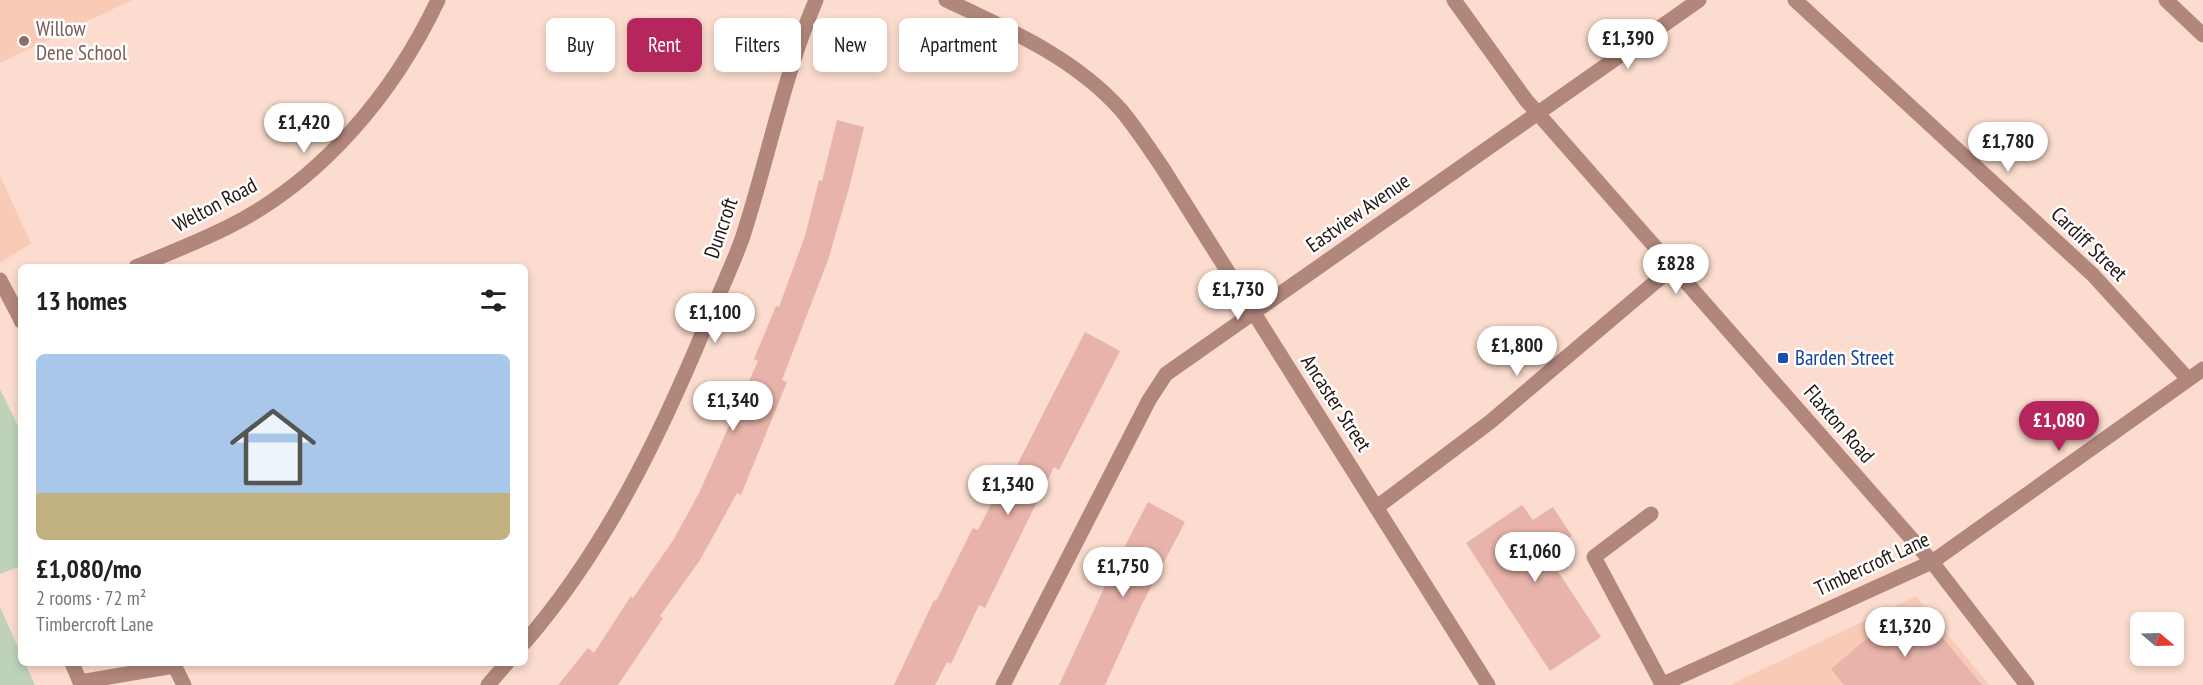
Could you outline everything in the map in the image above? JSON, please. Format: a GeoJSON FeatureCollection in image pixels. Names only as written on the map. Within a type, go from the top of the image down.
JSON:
{"type":"FeatureCollection","features":[{"type":"Feature","properties":{"kind":"street","name":"Welton Road"},"geometry":{"type":"LineString","coordinates":[[143,264],[230,226],[296,183],[348,136],[393,78],[438,0]]}},
{"type":"Feature","properties":{"kind":"street","name":"Duncroft"},"geometry":{"type":"LineString","coordinates":[[528,638],[543,621],[603,534],[639,470],[681,383],[741,240],[797,45],[816,0]]}},
{"type":"Feature","properties":{"kind":"street","name":"Ancaster Street"},"geometry":{"type":"LineString","coordinates":[[946,0],[1008,29],[1070,65],[1121,110],[1162,167],[1488,685]]}},
{"type":"Feature","properties":{"kind":"street","name":"Flaxton Road"},"geometry":{"type":"LineString","coordinates":[[1454,0],[1538,112],[1932,562],[2027,685]]}},
{"type":"Feature","properties":{"kind":"street","name":"Eastview Avenue"},"geometry":{"type":"LineString","coordinates":[[1003,685],[1149,400],[1166,374],[1699,0]]}},
{"type":"Feature","properties":{"kind":"street","name":"Cardiff Street"},"geometry":{"type":"LineString","coordinates":[[1795,0],[2093,275],[2188,379]]}},
{"type":"Feature","properties":{"kind":"street"},"geometry":{"type":"LineString","coordinates":[[2166,0],[2203,35]]}},
{"type":"Feature","properties":{"kind":"street"},"geometry":{"type":"LineString","coordinates":[[1377,507],[1490,422],[1673,267]]}},
{"type":"Feature","properties":{"kind":"street"},"geometry":{"type":"LineString","coordinates":[[0,280],[18,313]]}},
{"type":"Feature","properties":{"kind":"street","name":"Timbercroft Lane"},"geometry":{"type":"LineString","coordinates":[[1661,685],[1932,562],[2203,369]]}},
{"type":"Feature","properties":{"kind":"street"},"geometry":{"type":"LineString","coordinates":[[1651,514],[1594,557],[1661,685]]}},
{"type":"Feature","properties":{"kind":"street"},"geometry":{"type":"LineString","coordinates":[[73,666],[80,682],[168,666]]}},
{"type":"Feature","properties":{"kind":"street"},"geometry":{"type":"LineString","coordinates":[[174,666],[184,685]]}},
{"type":"Feature","properties":{"kind":"street"},"geometry":{"type":"LineString","coordinates":[[488,685],[504,666]]}},
{"type":"Feature","properties":{"kind":"shaded area","name":"Willow Dene School"},"geometry":{"type":"Polygon","coordinates":[[[0,0],[132,0],[0,63],[0,0]]]}},
{"type":"Feature","properties":{"kind":"shaded area"},"geometry":{"type":"Polygon","coordinates":[[[0,176],[31,243],[0,263],[0,176]]]}},
{"type":"Feature","properties":{"kind":"shaded area"},"geometry":{"type":"Polygon","coordinates":[[[1916,596],[1989,685],[1730,685],[1916,596]]]}},
{"type":"Feature","properties":{"kind":"green space"},"geometry":{"type":"Polygon","coordinates":[[[0,389],[18,426],[18,567],[0,574],[0,389]]]}},
{"type":"Feature","properties":{"kind":"green space"},"geometry":{"type":"Polygon","coordinates":[[[0,607],[18,647],[18,666],[26,666],[35,685],[0,685],[0,607]]]}},
{"type":"Feature","properties":{"kind":"building"},"geometry":{"type":"Polygon","coordinates":[[[837,120],[864,127],[849,188],[828,260],[782,380],[787,382],[741,495],[737,493],[700,560],[660,616],[663,618],[618,685],[558,685],[588,648],[594,653],[631,596],[633,598],[674,539],[700,491],[758,361],[754,359],[776,306],[779,307],[805,236],[837,120]]]}},
{"type":"Feature","properties":{"kind":"building"},"geometry":{"type":"Polygon","coordinates":[[[1085,332],[1120,351],[1059,470],[1054,467],[985,608],[979,605],[951,664],[947,662],[935,685],[894,685],[934,600],[936,601],[973,528],[978,530],[1010,467],[1015,469],[1085,332]]]}},
{"type":"Feature","properties":{"kind":"building"},"geometry":{"type":"Polygon","coordinates":[[[1148,502],[1185,522],[1141,606],[1105,685],[1059,685],[1114,567],[1148,502]]]}},
{"type":"Feature","properties":{"kind":"building"},"geometry":{"type":"Polygon","coordinates":[[[1522,505],[1533,520],[1553,507],[1572,536],[1546,553],[1601,637],[1550,671],[1466,543],[1522,505]]]}},
{"type":"Feature","properties":{"kind":"building"},"geometry":{"type":"Polygon","coordinates":[[[1916,606],[1982,685],[1844,685],[1831,669],[1883,625],[1887,630],[1916,606]]]}},
{"type":"Feature","properties":{"kind":"place","name":"Willow Dene School"},"geometry":{"type":"Point","coordinates":[24,41]}},
{"type":"Feature","properties":{"kind":"place","name":"Barden Street"},"geometry":{"type":"Point","coordinates":[1783,358]}}]}
